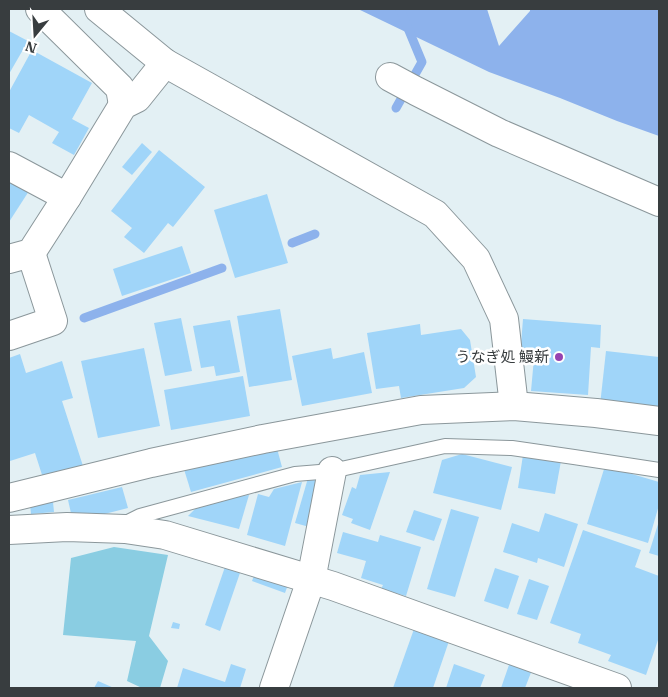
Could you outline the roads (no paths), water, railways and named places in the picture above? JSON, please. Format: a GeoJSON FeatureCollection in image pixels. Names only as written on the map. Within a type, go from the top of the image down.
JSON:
{"type":"FeatureCollection","features":[{"type":"Feature","properties":{"kind":"street"},"geometry":{"type":"LineString","coordinates":[[40,9],[120,88],[123,105]]}},
{"type":"Feature","properties":{"kind":"street"},"geometry":{"type":"LineString","coordinates":[[99,9],[165,63],[435,214],[476,259],[504,318],[514,406]]}},
{"type":"Feature","properties":{"kind":"street"},"geometry":{"type":"LineString","coordinates":[[9,336],[53,322],[20,256],[67,197],[123,105],[137,98],[165,63]]}},
{"type":"Feature","properties":{"kind":"street"},"geometry":{"type":"LineString","coordinates":[[402,83],[500,133],[659,202]]}},
{"type":"Feature","properties":{"kind":"street"},"geometry":{"type":"LineString","coordinates":[[9,166],[67,197]]}},
{"type":"Feature","properties":{"kind":"street"},"geometry":{"type":"LineString","coordinates":[[9,498],[151,463],[263,439],[421,410],[514,406],[659,421]]}},
{"type":"Feature","properties":{"kind":"street"},"geometry":{"type":"LineString","coordinates":[[274,688],[311,580],[332,471]]}},
{"type":"Feature","properties":{"kind":"street"},"geometry":{"type":"LineString","coordinates":[[9,530],[67,527],[124,529],[165,535],[343,590],[617,688]]}},
{"type":"Feature","properties":{"kind":"lane"},"geometry":{"type":"LineString","coordinates":[[124,529],[128,522],[140,516],[295,474],[332,471],[445,446],[512,448],[659,470]]}},
{"type":"Feature","properties":{"kind":"waterway"},"geometry":{"type":"LineString","coordinates":[[396,108],[422,62],[400,9]]}},
{"type":"Feature","properties":{"kind":"waterway"},"geometry":{"type":"LineString","coordinates":[[292,243],[315,234]]}},
{"type":"Feature","properties":{"kind":"waterway"},"geometry":{"type":"LineString","coordinates":[[84,318],[222,268]]}},
{"type":"Feature","properties":{"kind":"place","name":"うなぎ処 鰻新"},"geometry":{"type":"Point","coordinates":[559,357]}}]}
